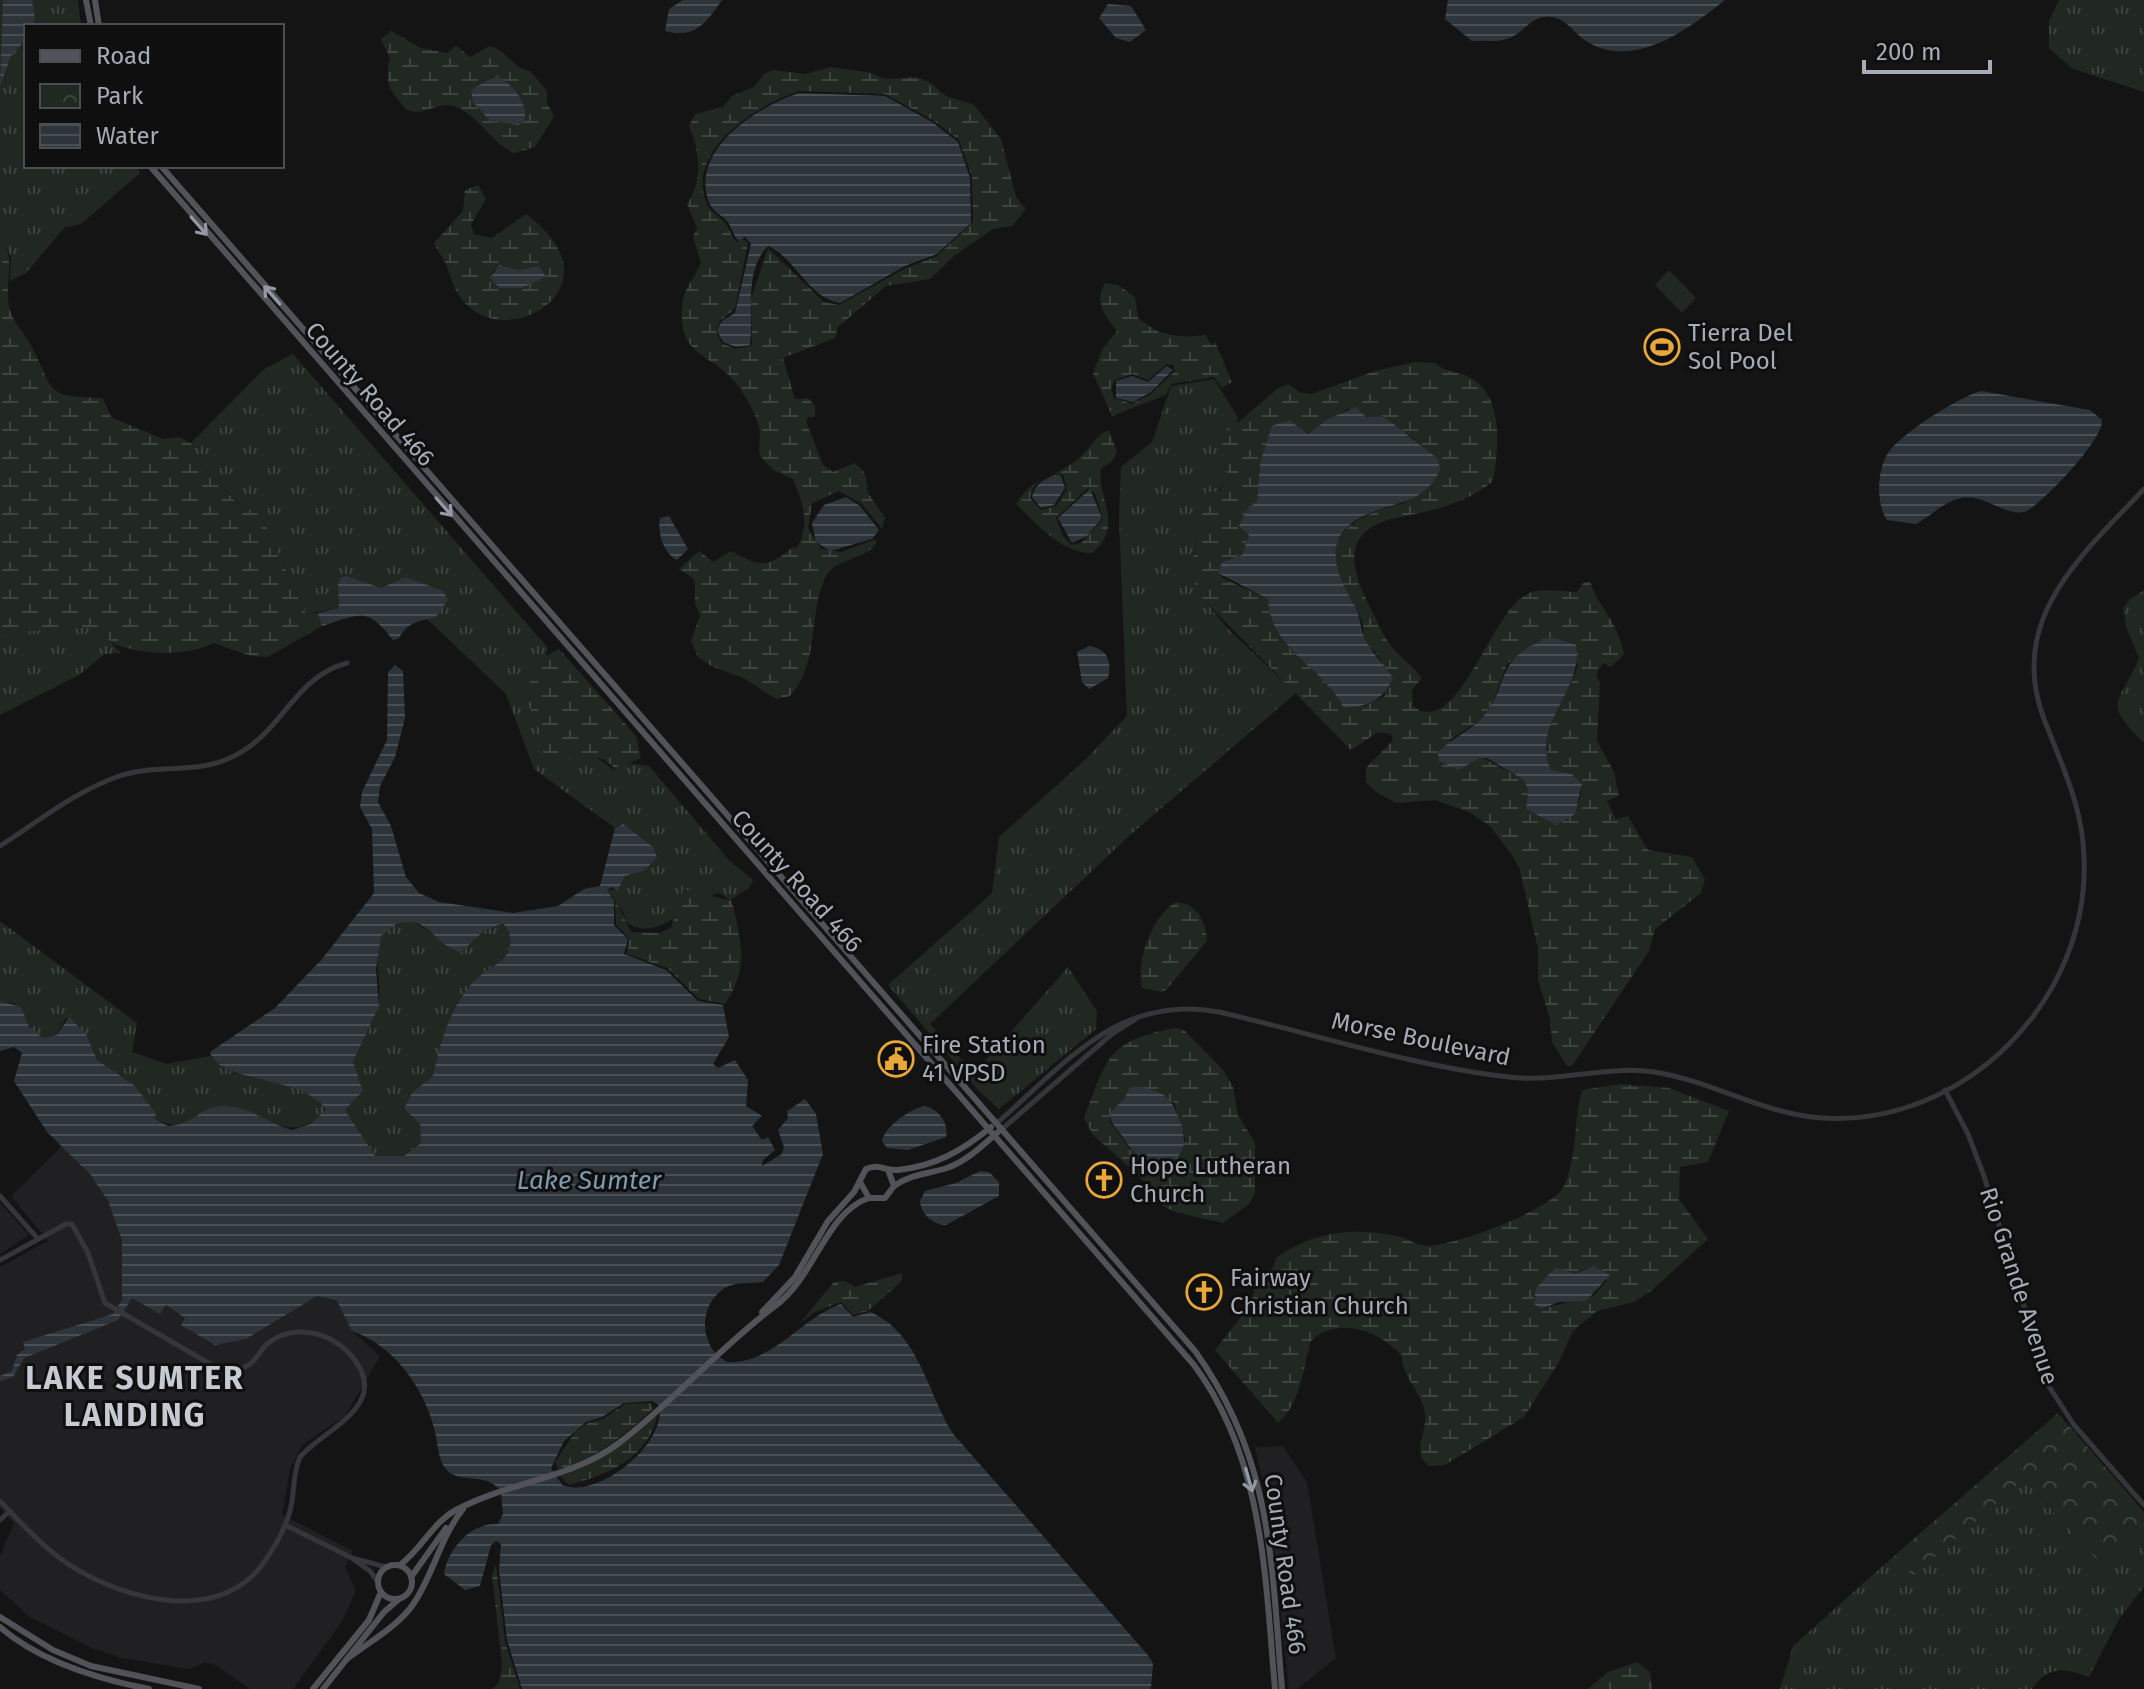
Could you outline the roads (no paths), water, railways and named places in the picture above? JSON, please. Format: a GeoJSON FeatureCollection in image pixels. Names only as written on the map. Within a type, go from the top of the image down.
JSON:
{"type":"FeatureCollection","features":[{"type":"Feature","properties":{"kind":"main road"},"geometry":{"type":"LineString","coordinates":[[86,0],[91,24]]}},
{"type":"Feature","properties":{"kind":"main road"},"geometry":{"type":"LineString","coordinates":[[95,0],[99,24]]}},
{"type":"Feature","properties":{"kind":"main road","name":"County Road 466"},"geometry":{"type":"LineString","coordinates":[[152,168],[704,805],[1195,1351],[1237,1419],[1262,1494],[1282,1689]]}},
{"type":"Feature","properties":{"kind":"main road","name":"County Road 466"},"geometry":{"type":"LineString","coordinates":[[163,168],[690,775],[884,991],[1188,1356],[1228,1423],[1253,1496],[1275,1689]]}},
{"type":"Feature","properties":{"kind":"main road","name":"Morse Boulevard"},"geometry":{"type":"LineString","coordinates":[[885,1167],[896,1170],[947,1159],[996,1128]]}},
{"type":"Feature","properties":{"kind":"main road","name":"Morse Boulevard"},"geometry":{"type":"LineString","coordinates":[[894,1186],[906,1177],[948,1168],[996,1128]]}},
{"type":"Feature","properties":{"kind":"main road"},"geometry":{"type":"LineString","coordinates":[[313,1689],[369,1620],[381,1592],[378,1582],[386,1567],[400,1565],[435,1527],[466,1506],[599,1456],[755,1320],[793,1292],[817,1259],[834,1226],[854,1205],[869,1198],[885,1198],[894,1186],[892,1175],[885,1167],[866,1169],[860,1182],[828,1221],[795,1277],[755,1320]]}},
{"type":"Feature","properties":{"kind":"main road"},"geometry":{"type":"LineString","coordinates":[[860,1182],[862,1191],[869,1198]]}},
{"type":"Feature","properties":{"kind":"main road"},"geometry":{"type":"LineString","coordinates":[[323,1689],[384,1612],[409,1593],[411,1577],[423,1557],[466,1506]]}},
{"type":"Feature","properties":{"kind":"main road"},"geometry":{"type":"LineString","coordinates":[[347,1659],[400,1619],[414,1603],[439,1546],[457,1517]]}},
{"type":"Feature","properties":{"kind":"main road"},"geometry":{"type":"LineString","coordinates":[[400,1565],[411,1577]]}},
{"type":"Feature","properties":{"kind":"main road"},"geometry":{"type":"LineString","coordinates":[[381,1592],[398,1600]]}},
{"type":"Feature","properties":{"kind":"main road"},"geometry":{"type":"LineString","coordinates":[[0,1617],[53,1650],[91,1666],[199,1689]]}},
{"type":"Feature","properties":{"kind":"main road"},"geometry":{"type":"LineString","coordinates":[[0,1627],[41,1654],[83,1672],[149,1689]]}},
{"type":"Feature","properties":{"kind":"street","name":"Morse Boulevard"},"geometry":{"type":"LineString","coordinates":[[996,1128],[1112,1034],[1140,1016],[1180,1009],[1204,1009],[1474,1072],[1514,1078],[1654,1072],[1791,1115],[1825,1118],[1889,1111],[1919,1103],[1945,1090],[1986,1066],[2005,1049],[2050,994],[2069,954],[2081,912],[2083,841],[2069,778],[2038,702],[2035,644],[2049,602],[2062,581],[2144,489]]}},
{"type":"Feature","properties":{"kind":"street"},"geometry":{"type":"LineString","coordinates":[[0,846],[58,807],[114,778],[143,771],[203,767],[238,754],[265,734],[307,683],[347,663]]}},
{"type":"Feature","properties":{"kind":"street"},"geometry":{"type":"LineString","coordinates":[[877,997],[884,991]]}},
{"type":"Feature","properties":{"kind":"street","name":"Rio Grande Avenue"},"geometry":{"type":"LineString","coordinates":[[1945,1090],[1968,1134],[1984,1176],[2048,1385],[2074,1425],[2144,1505]]}},
{"type":"Feature","properties":{"kind":"street"},"geometry":{"type":"LineString","coordinates":[[0,1196],[38,1239]]}},
{"type":"Feature","properties":{"kind":"street"},"geometry":{"type":"LineString","coordinates":[[0,1260],[66,1224],[78,1228],[97,1277],[100,1295],[115,1309],[210,1364],[226,1370],[248,1366],[272,1341],[285,1334],[304,1332],[336,1342],[358,1365],[363,1382],[361,1399],[348,1421],[300,1457],[284,1525],[261,1567],[221,1594],[189,1600],[128,1592],[92,1578],[48,1548],[0,1501]]}},
{"type":"Feature","properties":{"kind":"street"},"geometry":{"type":"LineString","coordinates":[[0,1520],[10,1511]]}},
{"type":"Feature","properties":{"kind":"street"},"geometry":{"type":"LineString","coordinates":[[284,1525],[352,1558],[386,1567]]}},
{"type":"Feature","properties":{"kind":"street"},"geometry":{"type":"LineString","coordinates":[[352,1558],[378,1582]]}},
{"type":"Feature","properties":{"kind":"water"},"geometry":{"type":"Polygon","coordinates":[[[3,0],[32,0],[35,19],[33,24],[24,24],[24,41],[11,56],[0,86],[3,0]]]}},
{"type":"Feature","properties":{"kind":"water"},"geometry":{"type":"Polygon","coordinates":[[[683,0],[722,0],[711,16],[692,31],[665,31],[669,9],[683,0]]]}},
{"type":"Feature","properties":{"kind":"water"},"geometry":{"type":"Polygon","coordinates":[[[1448,0],[1725,0],[1660,43],[1623,51],[1604,49],[1586,41],[1566,23],[1551,17],[1533,21],[1505,40],[1472,41],[1445,19],[1448,0]]]}},
{"type":"Feature","properties":{"kind":"water"},"geometry":{"type":"Polygon","coordinates":[[[1108,4],[1131,6],[1146,30],[1130,42],[1116,38],[1099,18],[1108,4]]]}},
{"type":"Feature","properties":{"kind":"water"},"geometry":{"type":"Polygon","coordinates":[[[497,75],[514,89],[522,101],[524,122],[518,125],[490,121],[473,102],[471,90],[497,75]]]}},
{"type":"Feature","properties":{"kind":"water"},"geometry":{"type":"Polygon","coordinates":[[[799,93],[885,96],[932,122],[958,142],[970,178],[971,223],[937,254],[905,266],[840,303],[810,286],[787,260],[768,246],[760,256],[752,280],[750,345],[736,347],[723,342],[717,330],[722,321],[735,313],[751,244],[745,237],[739,241],[728,222],[710,205],[705,183],[709,165],[718,148],[747,120],[799,93]]]}},
{"type":"Feature","properties":{"kind":"water"},"geometry":{"type":"Polygon","coordinates":[[[499,265],[519,270],[539,266],[546,277],[522,288],[500,288],[490,278],[499,265]]]}},
{"type":"Feature","properties":{"kind":"water"},"geometry":{"type":"Polygon","coordinates":[[[1167,366],[1173,370],[1151,392],[1133,402],[1116,398],[1116,381],[1132,376],[1148,382],[1167,366]]]}},
{"type":"Feature","properties":{"kind":"water"},"geometry":{"type":"Polygon","coordinates":[[[1981,391],[2090,410],[2102,420],[2100,429],[2071,470],[2025,512],[2010,511],[1979,499],[1962,498],[1943,505],[1916,524],[1887,520],[1879,484],[1883,464],[1891,449],[1933,416],[1981,391]]]}},
{"type":"Feature","properties":{"kind":"water"},"geometry":{"type":"Polygon","coordinates":[[[1356,407],[1366,417],[1383,416],[1438,459],[1440,470],[1434,481],[1419,495],[1355,521],[1344,530],[1338,541],[1336,564],[1340,577],[1358,613],[1365,639],[1393,678],[1374,701],[1344,708],[1323,680],[1277,632],[1268,599],[1218,573],[1222,562],[1242,555],[1249,535],[1239,526],[1247,510],[1257,501],[1260,463],[1272,426],[1289,420],[1308,434],[1328,419],[1356,407]]]}},
{"type":"Feature","properties":{"kind":"water"},"geometry":{"type":"Polygon","coordinates":[[[1055,475],[1061,476],[1065,488],[1054,505],[1041,508],[1032,497],[1033,493],[1040,483],[1055,475]]]}},
{"type":"Feature","properties":{"kind":"water"},"geometry":{"type":"Polygon","coordinates":[[[1090,489],[1102,518],[1087,536],[1072,543],[1058,518],[1090,489]]]}},
{"type":"Feature","properties":{"kind":"water"},"geometry":{"type":"Polygon","coordinates":[[[846,497],[860,506],[879,530],[872,539],[830,551],[816,542],[812,523],[824,505],[846,497]]]}},
{"type":"Feature","properties":{"kind":"water"},"geometry":{"type":"Polygon","coordinates":[[[669,516],[688,549],[677,560],[668,553],[661,536],[660,518],[669,516]]]}},
{"type":"Feature","properties":{"kind":"water"},"geometry":{"type":"Polygon","coordinates":[[[347,576],[381,588],[406,577],[443,591],[448,600],[435,618],[414,623],[393,640],[369,617],[355,616],[322,626],[318,613],[339,608],[338,584],[341,577],[347,576]]]}},
{"type":"Feature","properties":{"kind":"water"},"geometry":{"type":"Polygon","coordinates":[[[1551,637],[1576,645],[1576,662],[1573,677],[1552,722],[1546,753],[1551,770],[1572,774],[1582,784],[1575,814],[1556,825],[1526,809],[1528,790],[1524,780],[1487,758],[1479,758],[1459,770],[1439,761],[1438,753],[1482,718],[1497,694],[1505,673],[1519,654],[1551,637]]]}},
{"type":"Feature","properties":{"kind":"water"},"geometry":{"type":"Polygon","coordinates":[[[1089,646],[1107,656],[1109,666],[1108,678],[1089,689],[1082,682],[1077,652],[1089,646]]]}},
{"type":"Feature","properties":{"kind":"water","name":"Lake Sumter"},"geometry":{"type":"Polygon","coordinates":[[[395,665],[403,671],[405,718],[395,757],[380,786],[378,802],[391,826],[406,877],[419,893],[439,902],[513,913],[558,906],[584,889],[600,886],[615,828],[623,824],[654,848],[657,857],[645,870],[625,876],[618,891],[612,887],[607,890],[614,901],[614,925],[628,939],[624,954],[666,970],[698,1001],[723,1005],[729,1037],[713,1064],[718,1068],[735,1060],[748,1080],[746,1106],[762,1116],[752,1126],[762,1140],[768,1137],[775,1150],[763,1160],[762,1166],[782,1154],[784,1147],[778,1130],[788,1118],[787,1111],[805,1099],[816,1114],[823,1154],[779,1265],[763,1282],[734,1284],[716,1295],[706,1315],[705,1326],[711,1347],[727,1362],[743,1361],[772,1348],[827,1310],[841,1304],[853,1317],[870,1312],[887,1322],[911,1349],[954,1435],[1147,1654],[1153,1663],[1151,1689],[522,1689],[507,1640],[499,1570],[501,1544],[496,1541],[491,1545],[480,1586],[465,1590],[444,1574],[446,1564],[463,1538],[480,1527],[498,1524],[503,1514],[501,1492],[489,1482],[451,1474],[446,1469],[439,1455],[429,1412],[414,1383],[381,1346],[352,1331],[337,1301],[317,1296],[246,1339],[215,1345],[181,1325],[185,1318],[166,1305],[160,1314],[132,1298],[118,1320],[24,1358],[13,1377],[0,1381],[0,1376],[12,1371],[17,1355],[25,1349],[23,1342],[113,1314],[122,1300],[122,1240],[108,1201],[90,1174],[47,1132],[14,1081],[22,1053],[14,1047],[0,1051],[0,1001],[21,1007],[29,1027],[43,1038],[57,1035],[69,1017],[86,1034],[97,1060],[135,1086],[156,1113],[155,1119],[168,1126],[183,1123],[214,1107],[225,1106],[245,1110],[292,1130],[310,1124],[326,1110],[316,1099],[282,1085],[228,1070],[216,1062],[210,1052],[275,1008],[322,959],[374,893],[372,829],[360,807],[362,792],[387,740],[388,672],[395,665]],[[414,922],[397,923],[381,936],[376,969],[379,1007],[353,1061],[363,1091],[345,1110],[375,1156],[404,1156],[421,1143],[420,1124],[404,1109],[412,1093],[433,1076],[443,1038],[466,990],[505,956],[510,944],[509,933],[503,923],[484,931],[461,952],[414,922]],[[652,1401],[624,1403],[602,1417],[586,1422],[564,1441],[551,1468],[562,1485],[577,1487],[594,1484],[627,1465],[642,1451],[653,1436],[659,1420],[659,1405],[652,1401]]]}},
{"type":"Feature","properties":{"kind":"water"},"geometry":{"type":"Polygon","coordinates":[[[1137,1086],[1164,1095],[1172,1103],[1184,1136],[1177,1158],[1157,1163],[1145,1159],[1134,1151],[1111,1121],[1110,1113],[1125,1098],[1129,1088],[1137,1086]]]}},
{"type":"Feature","properties":{"kind":"water"},"geometry":{"type":"Polygon","coordinates":[[[924,1106],[941,1117],[946,1127],[946,1137],[908,1150],[887,1148],[882,1141],[893,1124],[924,1106]]]}},
{"type":"Feature","properties":{"kind":"water"},"geometry":{"type":"Polygon","coordinates":[[[980,1171],[989,1172],[999,1182],[999,1196],[946,1225],[932,1221],[925,1214],[920,1201],[925,1191],[956,1183],[980,1171]]]}},
{"type":"Feature","properties":{"kind":"water"},"geometry":{"type":"Polygon","coordinates":[[[1594,1266],[1610,1275],[1586,1301],[1559,1302],[1541,1309],[1534,1304],[1536,1288],[1556,1267],[1575,1274],[1594,1266]]]}},
{"type":"Feature","properties":{"kind":"place","name":"Tierra Del Sol Pool"},"geometry":{"type":"Point","coordinates":[1662,347]}},
{"type":"Feature","properties":{"kind":"place","name":"Fire Station 41 VPSD"},"geometry":{"type":"Point","coordinates":[896,1059]}},
{"type":"Feature","properties":{"kind":"place","name":"Hope Lutheran Church"},"geometry":{"type":"Point","coordinates":[1104,1180]}},
{"type":"Feature","properties":{"kind":"place","name":"Fairway Christian Church"},"geometry":{"type":"Point","coordinates":[1204,1292]}},
{"type":"Feature","properties":{"kind":"district","name":"LAKE SUMTER LANDING"},"geometry":{"type":"Point","coordinates":[135,1396]}}]}
